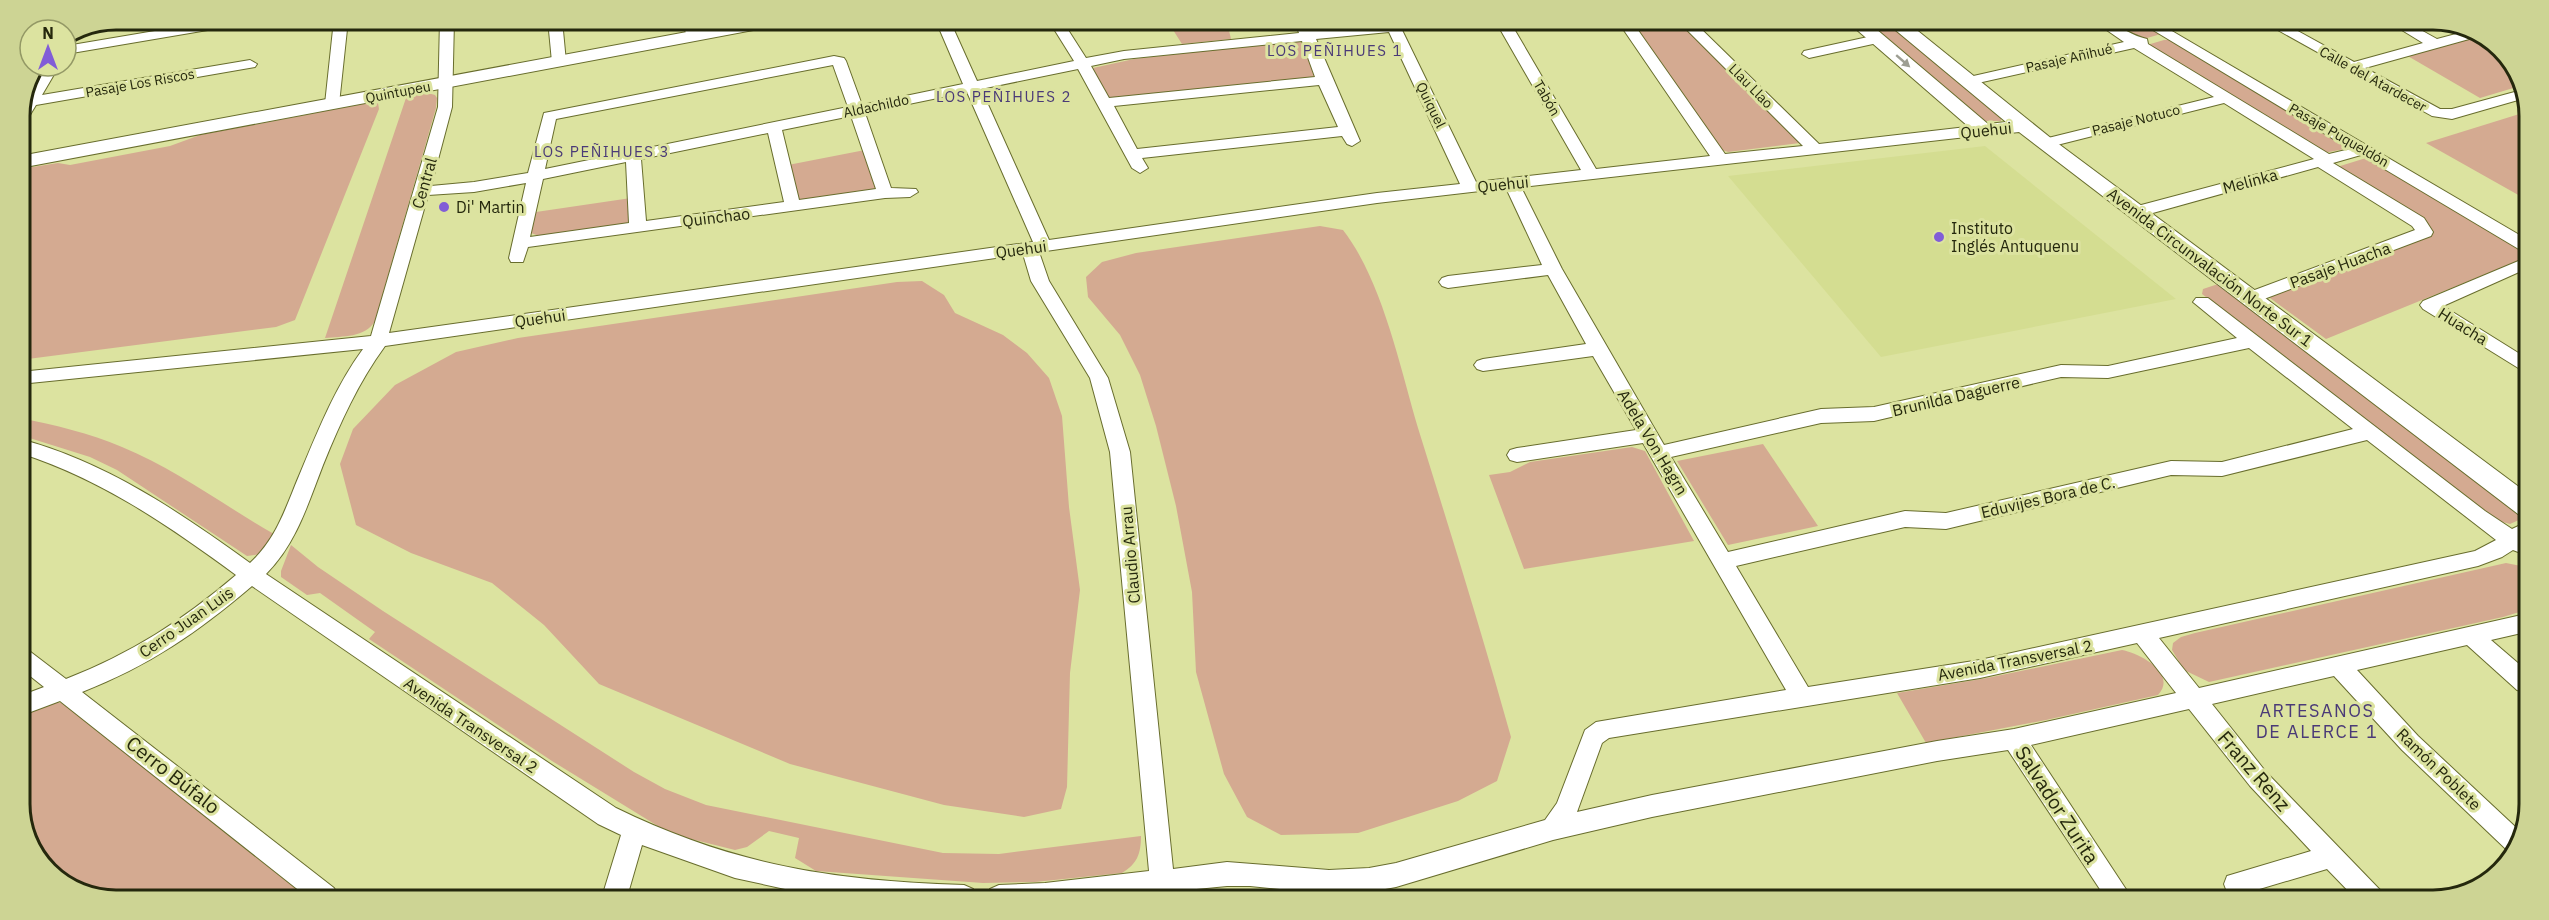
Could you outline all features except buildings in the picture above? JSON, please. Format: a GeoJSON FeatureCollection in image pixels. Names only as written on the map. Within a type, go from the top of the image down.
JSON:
{"type":"FeatureCollection","features":[{"type":"Feature","properties":{"kind":"street"},"geometry":{"type":"LineString","coordinates":[[78,48],[163,30]]}},
{"type":"Feature","properties":{"kind":"street"},"geometry":{"type":"LineString","coordinates":[[332,104],[340,30]]}},
{"type":"Feature","properties":{"kind":"street","name":"Central"},"geometry":{"type":"LineString","coordinates":[[251,575],[272,555],[282,541],[328,430],[359,368],[378,342],[445,107],[447,30]]}},
{"type":"Feature","properties":{"kind":"street"},"geometry":{"type":"LineString","coordinates":[[556,30],[559,62]]}},
{"type":"Feature","properties":{"kind":"street","name":"Quintupeu"},"geometry":{"type":"LineString","coordinates":[[30,160],[559,62],[687,30]]}},
{"type":"Feature","properties":{"kind":"street","name":"Claudio Arrau"},"geometry":{"type":"LineString","coordinates":[[947,30],[972,86],[1036,247],[1041,280],[1099,378],[1120,452],[1163,890]]}},
{"type":"Feature","properties":{"kind":"street"},"geometry":{"type":"LineString","coordinates":[[1062,30],[1137,161],[1350,136],[1324,80],[1305,30]]}},
{"type":"Feature","properties":{"kind":"street","name":"Aldachildo"},"geometry":{"type":"LineString","coordinates":[[422,191],[474,187],[536,176],[1082,63],[1298,30]]}},
{"type":"Feature","properties":{"kind":"street","name":"Quiquel"},"geometry":{"type":"LineString","coordinates":[[1394,30],[1470,187]]}},
{"type":"Feature","properties":{"kind":"street","name":"Tabón"},"geometry":{"type":"LineString","coordinates":[[1508,30],[1591,174]]}},
{"type":"Feature","properties":{"kind":"street"},"geometry":{"type":"LineString","coordinates":[[1631,30],[1720,159]]}},
{"type":"Feature","properties":{"kind":"street","name":"Llau Llao"},"geometry":{"type":"LineString","coordinates":[[1694,30],[1815,149]]}},
{"type":"Feature","properties":{"kind":"street"},"geometry":{"type":"LineString","coordinates":[[1866,30],[1984,130]]}},
{"type":"Feature","properties":{"kind":"street","name":"Avenida Circunvalación Norte Sur 1"},"geometry":{"type":"LineString","coordinates":[[1905,30],[2045,143],[2519,501]]}},
{"type":"Feature","properties":{"kind":"street","name":"Pasaje Puqueldón"},"geometry":{"type":"LineString","coordinates":[[2115,30],[2227,98],[2425,229]]}},
{"type":"Feature","properties":{"kind":"street","name":"Pasaje Puqueldón"},"geometry":{"type":"LineString","coordinates":[[2160,30],[2519,241]]}},
{"type":"Feature","properties":{"kind":"street","name":"Calle del Atardecer"},"geometry":{"type":"LineString","coordinates":[[2285,30],[2432,112],[2452,114],[2516,96]]}},
{"type":"Feature","properties":{"kind":"street"},"geometry":{"type":"LineString","coordinates":[[2410,30],[2434,44]]}},
{"type":"Feature","properties":{"kind":"street","name":"Pasaje Añihué"},"geometry":{"type":"LineString","coordinates":[[1969,81],[2170,36]]}},
{"type":"Feature","properties":{"kind":"street"},"geometry":{"type":"LineString","coordinates":[[2351,67],[2464,36]]}},
{"type":"Feature","properties":{"kind":"street"},"geometry":{"type":"LineString","coordinates":[[1809,54],[1877,39]]}},
{"type":"Feature","properties":{"kind":"street"},"geometry":{"type":"LineString","coordinates":[[536,176],[548,119],[554,115],[837,60],[857,110],[885,193]]}},
{"type":"Feature","properties":{"kind":"street","name":"Pasaje Los Riscos"},"geometry":{"type":"LineString","coordinates":[[32,102],[250,64]]}},
{"type":"Feature","properties":{"kind":"street"},"geometry":{"type":"LineString","coordinates":[[32,98],[45,78]]}},
{"type":"Feature","properties":{"kind":"street"},"geometry":{"type":"LineString","coordinates":[[1104,104],[1324,80]]}},
{"type":"Feature","properties":{"kind":"street","name":"Pasaje Notuco"},"geometry":{"type":"LineString","coordinates":[[2045,143],[2227,98]]}},
{"type":"Feature","properties":{"kind":"street","name":"Quehui"},"geometry":{"type":"LineString","coordinates":[[30,377],[378,342],[1377,198],[2023,126]]}},
{"type":"Feature","properties":{"kind":"street"},"geometry":{"type":"LineString","coordinates":[[774,127],[792,207]]}},
{"type":"Feature","properties":{"kind":"street","name":"Melinka"},"geometry":{"type":"LineString","coordinates":[[2136,212],[2363,150]]}},
{"type":"Feature","properties":{"kind":"street"},"geometry":{"type":"LineString","coordinates":[[633,156],[638,227]]}},
{"type":"Feature","properties":{"kind":"street","name":"Quinchao"},"geometry":{"type":"LineString","coordinates":[[536,176],[519,250],[638,227],[885,193],[910,192]]}},
{"type":"Feature","properties":{"kind":"street","name":"Adela Von Hagrn"},"geometry":{"type":"LineString","coordinates":[[1511,183],[1553,269],[1598,349],[1803,697]]}},
{"type":"Feature","properties":{"kind":"street","name":"Pasaje Huacha"},"geometry":{"type":"LineString","coordinates":[[2250,297],[2423,234],[2425,229]]}},
{"type":"Feature","properties":{"kind":"street","name":"Huacha"},"geometry":{"type":"LineString","coordinates":[[2519,266],[2429,305],[2519,362]]}},
{"type":"Feature","properties":{"kind":"street"},"geometry":{"type":"LineString","coordinates":[[1448,282],[1553,269]]}},
{"type":"Feature","properties":{"kind":"street","name":"Avenida Circunvalación Norte Sur 1"},"geometry":{"type":"LineString","coordinates":[[2202,302],[2371,432],[2519,537]]}},
{"type":"Feature","properties":{"kind":"street","name":"Brunilda Daguerre"},"geometry":{"type":"LineString","coordinates":[[1660,453],[1821,416],[1874,414],[2061,371],[2108,372],[2252,341]]}},
{"type":"Feature","properties":{"kind":"street"},"geometry":{"type":"LineString","coordinates":[[1483,365],[1598,349]]}},
{"type":"Feature","properties":{"kind":"street","name":"Eduvijes Bora de C."},"geometry":{"type":"LineString","coordinates":[[1724,561],[1905,519],[1946,521],[2170,468],[2222,469],[2371,432]]}},
{"type":"Feature","properties":{"kind":"street"},"geometry":{"type":"LineString","coordinates":[[1517,455],[1649,435]]}},
{"type":"Feature","properties":{"kind":"street","name":"Avenida Transversal 2"},"geometry":{"type":"LineString","coordinates":[[30,449],[72,462],[121,486],[153,506],[413,687],[607,816],[634,830],[704,858],[780,879],[858,890]]}},
{"type":"Feature","properties":{"kind":"street","name":"Avenida Transversal 2"},"geometry":{"type":"LineString","coordinates":[[1553,829],[1567,809],[1593,737],[1604,729],[1980,669],[2478,558],[2519,540]]}},
{"type":"Feature","properties":{"kind":"street","name":"Cerro Juan Luis"},"geometry":{"type":"LineString","coordinates":[[30,702],[124,665],[160,645],[251,575]]}},
{"type":"Feature","properties":{"kind":"street"},"geometry":{"type":"LineString","coordinates":[[1163,890],[1227,874],[1329,882],[1369,880],[1396,875],[1553,829],[1749,786],[2014,739],[2519,624]]}},
{"type":"Feature","properties":{"kind":"street","name":"Franz Renz"},"geometry":{"type":"LineString","coordinates":[[2143,634],[2258,779],[2363,890]]}},
{"type":"Feature","properties":{"kind":"street"},"geometry":{"type":"LineString","coordinates":[[2470,635],[2519,677]]}},
{"type":"Feature","properties":{"kind":"street","name":"Cerro Búfalo"},"geometry":{"type":"LineString","coordinates":[[30,664],[317,890]]}},
{"type":"Feature","properties":{"kind":"street","name":"Ramón Poblete"},"geometry":{"type":"LineString","coordinates":[[2338,665],[2410,743],[2512,838]]}},
{"type":"Feature","properties":{"kind":"street","name":"Salvador Zurita"},"geometry":{"type":"LineString","coordinates":[[2014,739],[2114,890]]}},
{"type":"Feature","properties":{"kind":"street"},"geometry":{"type":"LineString","coordinates":[[616,890],[634,830]]}},
{"type":"Feature","properties":{"kind":"street"},"geometry":{"type":"LineString","coordinates":[[2236,884],[2331,857]]}},
{"type":"Feature","properties":{"kind":"shaded area"},"geometry":{"type":"Polygon","coordinates":[[[1173,30],[1229,30],[1231,39],[1182,44],[1173,30]]]}},
{"type":"Feature","properties":{"kind":"shaded area"},"geometry":{"type":"Polygon","coordinates":[[[1635,30],[1690,30],[1797,134],[1801,141],[1800,143],[1728,152],[1719,149],[1635,30]]]}},
{"type":"Feature","properties":{"kind":"shaded area"},"geometry":{"type":"Polygon","coordinates":[[[1875,30],[1897,30],[2001,116],[2001,121],[1983,121],[1875,30]]]}},
{"type":"Feature","properties":{"kind":"shaded area"},"geometry":{"type":"Polygon","coordinates":[[[2120,30],[2155,30],[2161,34],[2140,40],[2120,30]]]}},
{"type":"Feature","properties":{"kind":"shaded area"},"geometry":{"type":"Polygon","coordinates":[[[2469,39],[2494,55],[2514,88],[2480,98],[2406,55],[2469,39]]]}},
{"type":"Feature","properties":{"kind":"shaded area"},"geometry":{"type":"Polygon","coordinates":[[[2170,40],[2350,148],[2324,153],[2147,45],[2170,40]]]}},
{"type":"Feature","properties":{"kind":"shaded area"},"geometry":{"type":"Polygon","coordinates":[[[1295,41],[1303,43],[1316,76],[1314,78],[1115,99],[1107,96],[1093,68],[1134,59],[1295,41]]]}},
{"type":"Feature","properties":{"kind":"shaded area"},"geometry":{"type":"Polygon","coordinates":[[[424,92],[435,95],[436,108],[375,321],[366,331],[325,338],[407,95],[424,92]]]}},
{"type":"Feature","properties":{"kind":"shaded area"},"geometry":{"type":"Polygon","coordinates":[[[378,103],[379,109],[295,320],[276,327],[30,359],[30,167],[58,163],[70,165],[170,146],[200,135],[378,103]]]}},
{"type":"Feature","properties":{"kind":"shaded area"},"geometry":{"type":"Polygon","coordinates":[[[2519,114],[2519,195],[2426,143],[2519,114]]]}},
{"type":"Feature","properties":{"kind":"shaded area","name":"Instituto Inglés Antuquenu"},"geometry":{"type":"Polygon","coordinates":[[[1985,146],[2176,299],[1881,357],[1728,176],[1985,146]]]}},
{"type":"Feature","properties":{"kind":"shaded area"},"geometry":{"type":"Polygon","coordinates":[[[865,150],[878,190],[798,200],[788,165],[865,150]]]}},
{"type":"Feature","properties":{"kind":"shaded area"},"geometry":{"type":"Polygon","coordinates":[[[2366,158],[2377,160],[2519,244],[2519,261],[2326,339],[2270,298],[2270,294],[2431,235],[2337,167],[2366,158]]]}},
{"type":"Feature","properties":{"kind":"shaded area"},"geometry":{"type":"Polygon","coordinates":[[[631,198],[631,221],[626,224],[539,236],[531,233],[536,212],[631,198]]]}},
{"type":"Feature","properties":{"kind":"shaded area"},"geometry":{"type":"Polygon","coordinates":[[[1320,226],[1343,230],[1369,273],[1379,299],[1397,352],[1511,737],[1497,781],[1458,801],[1358,833],[1281,835],[1247,817],[1224,774],[1196,672],[1192,592],[1176,506],[1156,426],[1140,375],[1120,335],[1088,297],[1086,277],[1102,262],[1136,253],[1320,226]]]}},
{"type":"Feature","properties":{"kind":"shaded area"},"geometry":{"type":"Polygon","coordinates":[[[922,281],[944,295],[955,313],[1003,335],[1027,353],[1049,378],[1062,416],[1069,507],[1080,590],[1070,673],[1067,787],[1061,809],[1024,817],[944,805],[790,764],[599,684],[544,625],[492,583],[411,553],[356,525],[340,464],[353,429],[395,385],[456,352],[518,338],[897,282],[922,281]]]}},
{"type":"Feature","properties":{"kind":"shaded area"},"geometry":{"type":"Polygon","coordinates":[[[2218,284],[2519,514],[2519,520],[2510,524],[2499,521],[2202,294],[2203,289],[2218,284]]]}},
{"type":"Feature","properties":{"kind":"shaded area"},"geometry":{"type":"Polygon","coordinates":[[[30,420],[110,442],[142,456],[274,534],[262,554],[247,556],[117,470],[90,457],[30,438],[30,420]]]}},
{"type":"Feature","properties":{"kind":"shaded area"},"geometry":{"type":"Polygon","coordinates":[[[1763,444],[1818,526],[1728,545],[1677,461],[1763,444]]]}},
{"type":"Feature","properties":{"kind":"shaded area"},"geometry":{"type":"Polygon","coordinates":[[[1632,447],[1645,451],[1694,541],[1524,569],[1489,475],[1510,472],[1530,462],[1632,447]]]}},
{"type":"Feature","properties":{"kind":"shaded area"},"geometry":{"type":"Polygon","coordinates":[[[291,545],[318,567],[383,611],[634,772],[665,789],[706,805],[943,853],[999,854],[1141,836],[1139,853],[1135,862],[1122,873],[1035,882],[983,883],[816,871],[795,858],[799,838],[769,831],[747,847],[735,850],[687,838],[661,828],[552,761],[369,639],[375,632],[320,593],[307,595],[281,577],[291,545]]]}},
{"type":"Feature","properties":{"kind":"shaded area"},"geometry":{"type":"Polygon","coordinates":[[[2506,563],[2519,566],[2519,612],[2209,682],[2184,670],[2172,650],[2173,643],[2181,637],[2506,563]]]}},
{"type":"Feature","properties":{"kind":"shaded area"},"geometry":{"type":"Polygon","coordinates":[[[2122,650],[2138,655],[2154,665],[2160,672],[2163,687],[2158,695],[1926,743],[1897,693],[1987,678],[2122,650]]]}},
{"type":"Feature","properties":{"kind":"shaded area"},"geometry":{"type":"Polygon","coordinates":[[[55,702],[67,704],[298,890],[116,890],[88,885],[68,876],[48,856],[33,826],[30,810],[30,711],[55,702]]]}},
{"type":"Feature","properties":{"kind":"place","name":"Di' Martin"},"geometry":{"type":"Point","coordinates":[444,207]}},
{"type":"Feature","properties":{"kind":"place","name":"Instituto Inglés Antuquenu"},"geometry":{"type":"Point","coordinates":[1939,237]}},
{"type":"Feature","properties":{"kind":"district","name":"LOS PEÑIHUES 1"},"geometry":{"type":"Point","coordinates":[1335,51]}},
{"type":"Feature","properties":{"kind":"district","name":"LOS PEÑIHUES 2"},"geometry":{"type":"Point","coordinates":[1004,97]}},
{"type":"Feature","properties":{"kind":"district","name":"LOS PEÑIHUES 3"},"geometry":{"type":"Point","coordinates":[602,152]}},
{"type":"Feature","properties":{"kind":"district","name":"ARTESANOS DE ALERCE 1"},"geometry":{"type":"Point","coordinates":[2317,721]}}]}
